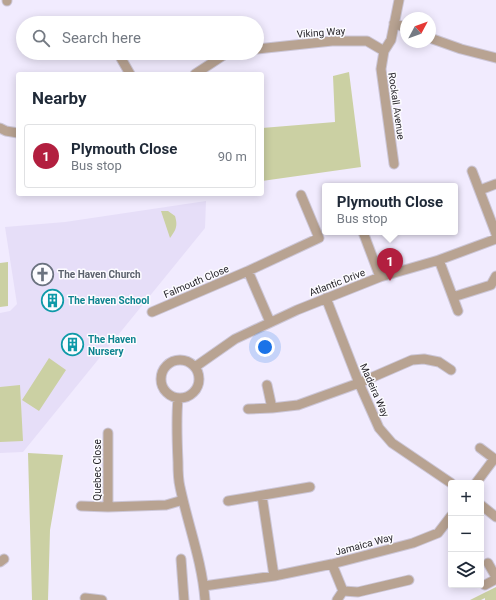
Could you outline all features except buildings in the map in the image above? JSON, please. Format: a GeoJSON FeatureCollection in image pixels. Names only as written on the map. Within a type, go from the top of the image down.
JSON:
{"type":"FeatureCollection","features":[{"type":"Feature","properties":{"kind":"street","name":"Rockall Avenue"},"geometry":{"type":"LineString","coordinates":[[394,164],[381,70],[384,51],[391,40],[399,0]]}},
{"type":"Feature","properties":{"kind":"street"},"geometry":{"type":"LineString","coordinates":[[394,23],[400,26]]}},
{"type":"Feature","properties":{"kind":"street"},"geometry":{"type":"LineString","coordinates":[[436,40],[461,49],[496,58]]}},
{"type":"Feature","properties":{"kind":"street","name":"Viking Way"},"geometry":{"type":"LineString","coordinates":[[264,48],[332,41],[367,41],[384,51]]}},
{"type":"Feature","properties":{"kind":"street"},"geometry":{"type":"LineString","coordinates":[[122,60],[129,72]]}},
{"type":"Feature","properties":{"kind":"street"},"geometry":{"type":"LineString","coordinates":[[197,72],[216,60]]}},
{"type":"Feature","properties":{"kind":"street"},"geometry":{"type":"LineString","coordinates":[[0,128],[6,131],[16,133]]}},
{"type":"Feature","properties":{"kind":"street"},"geometry":{"type":"LineString","coordinates":[[472,171],[496,234]]}},
{"type":"Feature","properties":{"kind":"street"},"geometry":{"type":"LineString","coordinates":[[480,190],[496,184]]}},
{"type":"Feature","properties":{"kind":"street","name":"Falmouth Close"},"geometry":{"type":"LineString","coordinates":[[152,312],[248,271],[319,238],[300,196]]}},
{"type":"Feature","properties":{"kind":"street"},"geometry":{"type":"LineString","coordinates":[[365,235],[380,277]]}},
{"type":"Feature","properties":{"kind":"street","name":"Atlantic Drive"},"geometry":{"type":"LineString","coordinates":[[195,367],[235,340],[270,322],[326,298],[380,277],[439,260],[496,239]]}},
{"type":"Feature","properties":{"kind":"street"},"geometry":{"type":"LineString","coordinates":[[439,260],[458,311]]}},
{"type":"Feature","properties":{"kind":"street"},"geometry":{"type":"LineString","coordinates":[[248,271],[270,322]]}},
{"type":"Feature","properties":{"kind":"street"},"geometry":{"type":"LineString","coordinates":[[453,297],[491,285],[496,276]]}},
{"type":"Feature","properties":{"kind":"street","name":"Madeira Way"},"geometry":{"type":"LineString","coordinates":[[326,298],[359,383],[379,428],[392,443],[448,481]]}},
{"type":"Feature","properties":{"kind":"street"},"geometry":{"type":"LineString","coordinates":[[178,359],[185,360],[195,367],[199,379],[195,391],[185,398],[172,397],[163,388],[160,376],[167,364],[178,359]]}},
{"type":"Feature","properties":{"kind":"street"},"geometry":{"type":"LineString","coordinates":[[248,409],[298,405],[359,383],[412,360],[424,359],[439,362],[451,370]]}},
{"type":"Feature","properties":{"kind":"street"},"geometry":{"type":"LineString","coordinates":[[267,385],[272,408]]}},
{"type":"Feature","properties":{"kind":"street"},"geometry":{"type":"LineString","coordinates":[[178,398],[176,439],[179,485],[195,543],[204,586],[205,600]]}},
{"type":"Feature","properties":{"kind":"street","name":"Quebec Close"},"geometry":{"type":"LineString","coordinates":[[108,433],[108,508]]}},
{"type":"Feature","properties":{"kind":"street"},"geometry":{"type":"LineString","coordinates":[[478,480],[495,459],[480,448]]}},
{"type":"Feature","properties":{"kind":"street"},"geometry":{"type":"LineString","coordinates":[[228,501],[310,486]]}},
{"type":"Feature","properties":{"kind":"street"},"geometry":{"type":"LineString","coordinates":[[262,496],[274,576]]}},
{"type":"Feature","properties":{"kind":"street","name":"Quebec Close"},"geometry":{"type":"LineString","coordinates":[[81,506],[108,508],[166,505],[183,500]]}},
{"type":"Feature","properties":{"kind":"street"},"geometry":{"type":"LineString","coordinates":[[484,507],[496,517]]}},
{"type":"Feature","properties":{"kind":"street","name":"Jamaica Way"},"geometry":{"type":"LineString","coordinates":[[204,586],[274,576],[332,564],[419,540],[438,533],[448,520]]}},
{"type":"Feature","properties":{"kind":"street"},"geometry":{"type":"LineString","coordinates":[[181,559],[184,600]]}},
{"type":"Feature","properties":{"kind":"street"},"geometry":{"type":"LineString","coordinates":[[485,585],[496,578],[488,563]]}},
{"type":"Feature","properties":{"kind":"street"},"geometry":{"type":"LineString","coordinates":[[332,564],[343,591]]}},
{"type":"Feature","properties":{"kind":"street"},"geometry":{"type":"LineString","coordinates":[[343,591],[358,592],[409,580]]}},
{"type":"Feature","properties":{"kind":"street"},"geometry":{"type":"LineString","coordinates":[[337,600],[343,591]]}},
{"type":"Feature","properties":{"kind":"street"},"geometry":{"type":"LineString","coordinates":[[85,598],[102,600]]}},
{"type":"Feature","properties":{"kind":"shaded area"},"geometry":{"type":"Polygon","coordinates":[[[206,201],[205,228],[23,452],[0,453],[0,313],[10,311],[17,304],[5,227],[65,222],[206,201]]]}},
{"type":"Feature","properties":{"kind":"green space"},"geometry":{"type":"Polygon","coordinates":[[[349,72],[361,167],[264,181],[264,128],[335,122],[333,76],[349,72]]]}},
{"type":"Feature","properties":{"kind":"green space"},"geometry":{"type":"Polygon","coordinates":[[[161,211],[168,211],[175,216],[176,228],[170,238],[161,211]]]}},
{"type":"Feature","properties":{"kind":"green space"},"geometry":{"type":"Polygon","coordinates":[[[8,262],[8,306],[0,307],[0,263],[8,262]]]}},
{"type":"Feature","properties":{"kind":"green space"},"geometry":{"type":"Polygon","coordinates":[[[49,358],[66,370],[39,411],[22,400],[49,358]]]}},
{"type":"Feature","properties":{"kind":"green space"},"geometry":{"type":"Polygon","coordinates":[[[20,385],[23,441],[0,442],[0,387],[20,385]]]}},
{"type":"Feature","properties":{"kind":"green space"},"geometry":{"type":"Polygon","coordinates":[[[28,453],[63,455],[50,530],[48,600],[32,600],[28,453]]]}},
{"type":"Feature","properties":{"kind":"green space"},"geometry":{"type":"Polygon","coordinates":[[[496,587],[496,600],[485,600],[485,598],[481,600],[470,600],[496,587]]]}},
{"type":"Feature","properties":{"kind":"place","name":"The Haven Church"},"geometry":{"type":"Point","coordinates":[43,274]}},
{"type":"Feature","properties":{"kind":"place","name":"Plymouth Close"},"geometry":{"type":"Point","coordinates":[390,281]}},
{"type":"Feature","properties":{"kind":"place","name":"The Haven School"},"geometry":{"type":"Point","coordinates":[52,300]}},
{"type":"Feature","properties":{"kind":"place","name":"The Haven Nursery"},"geometry":{"type":"Point","coordinates":[72,345]}}]}
